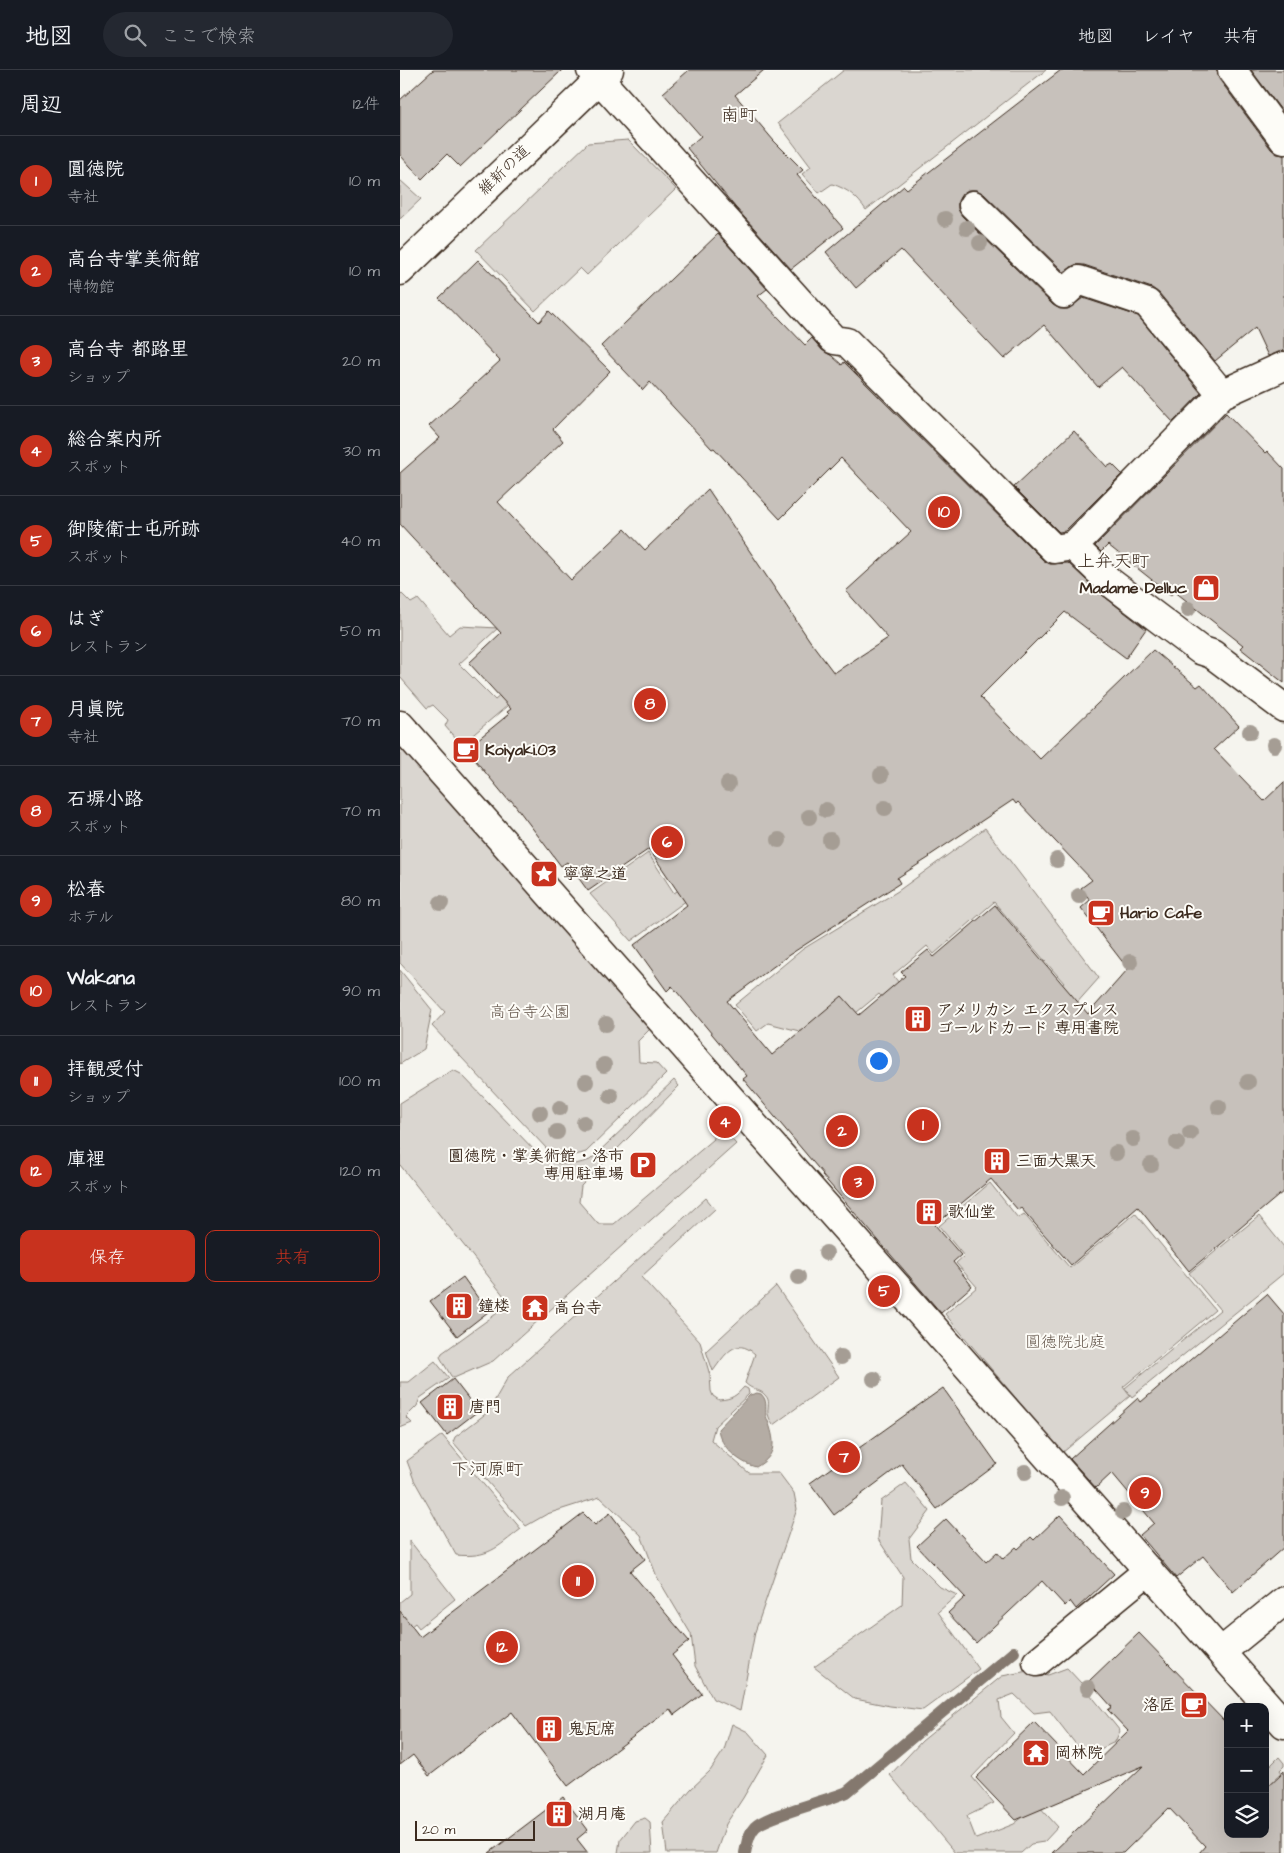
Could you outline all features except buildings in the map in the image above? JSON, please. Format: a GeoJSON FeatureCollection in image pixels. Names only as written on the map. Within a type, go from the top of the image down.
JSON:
{"type":"FeatureCollection","features":[{"type":"Feature","properties":{"kind":"street"},"geometry":{"type":"LineString","coordinates":[[1232,70],[1284,140]]}},
{"type":"Feature","properties":{"kind":"street"},"geometry":{"type":"LineString","coordinates":[[600,73],[834,340],[846,342],[1054,549],[1072,546],[1222,394],[1284,366]]}},
{"type":"Feature","properties":{"kind":"street","name":"維新の道"},"geometry":{"type":"LineString","coordinates":[[400,271],[600,73]]}},
{"type":"Feature","properties":{"kind":"street"},"geometry":{"type":"LineString","coordinates":[[973,205],[1064,294],[1079,280],[1147,303],[1222,394]]}},
{"type":"Feature","properties":{"kind":"street"},"geometry":{"type":"LineString","coordinates":[[1072,546],[1110,582],[1200,650],[1212,654],[1284,708]]}},
{"type":"Feature","properties":{"kind":"street"},"geometry":{"type":"LineString","coordinates":[[400,725],[1284,1724]]}},
{"type":"Feature","properties":{"kind":"street"},"geometry":{"type":"LineString","coordinates":[[1037,1662],[1148,1570]]}},
{"type":"Feature","properties":{"kind":"street"},"geometry":{"type":"LineString","coordinates":[[1221,1652],[1284,1601]]}},
{"type":"Feature","properties":{"kind":"green space"},"geometry":{"type":"Polygon","coordinates":[[[844,70],[1046,70],[866,210],[852,194],[838,186],[832,184],[819,193],[802,174],[811,167],[778,123],[844,70]]]}},
{"type":"Feature","properties":{"kind":"green space"},"geometry":{"type":"Polygon","coordinates":[[[628,140],[676,189],[587,275],[580,268],[535,311],[476,250],[588,143],[628,140]]]}},
{"type":"Feature","properties":{"kind":"green space"},"geometry":{"type":"Polygon","coordinates":[[[400,180],[421,199],[400,219],[400,180]]]}},
{"type":"Feature","properties":{"kind":"green space"},"geometry":{"type":"Polygon","coordinates":[[[400,592],[411,603],[418,599],[449,635],[460,626],[498,628],[459,664],[495,700],[513,685],[520,695],[461,745],[445,726],[448,720],[433,705],[427,708],[400,677],[400,592]]]}},
{"type":"Feature","properties":{"kind":"green space","name":"高台寺公園"},"geometry":{"type":"Polygon","coordinates":[[[400,747],[480,832],[652,1027],[638,1041],[639,1062],[656,1063],[666,1074],[586,1152],[566,1155],[557,1154],[547,1149],[432,1026],[445,1012],[400,963],[400,747]]]}},
{"type":"Feature","properties":{"kind":"green space"},"geometry":{"type":"Polygon","coordinates":[[[985,828],[1099,978],[1051,1032],[985,1048],[1064,983],[994,902],[934,954],[927,946],[893,975],[904,990],[888,1004],[879,994],[817,1045],[807,1033],[768,1023],[757,1031],[735,1005],[803,949],[898,891],[985,828]]]}},
{"type":"Feature","properties":{"kind":"green space"},"geometry":{"type":"Polygon","coordinates":[[[648,853],[674,893],[708,871],[713,881],[631,941],[590,894],[648,853]]]}},
{"type":"Feature","properties":{"kind":"green space"},"geometry":{"type":"Polygon","coordinates":[[[400,970],[432,1010],[424,1049],[400,1064],[400,970]]]}},
{"type":"Feature","properties":{"kind":"green space"},"geometry":{"type":"Polygon","coordinates":[[[453,1070],[461,1074],[539,1155],[564,1164],[576,1164],[590,1160],[674,1080],[679,1086],[581,1186],[579,1202],[598,1224],[614,1224],[714,1139],[709,1131],[717,1124],[736,1144],[493,1361],[454,1378],[440,1357],[442,1353],[507,1306],[508,1301],[400,1165],[400,1103],[453,1070]]]}},
{"type":"Feature","properties":{"kind":"green space","name":"圓徳院北庭"},"geometry":{"type":"Polygon","coordinates":[[[990,1183],[1018,1218],[1024,1214],[1070,1268],[1135,1213],[1215,1310],[1123,1387],[1130,1396],[1062,1453],[945,1314],[977,1287],[956,1263],[964,1256],[939,1226],[990,1183]]]}},
{"type":"Feature","properties":{"kind":"green space"},"geometry":{"type":"Polygon","coordinates":[[[706,1198],[715,1209],[641,1277],[700,1342],[710,1375],[713,1396],[719,1400],[727,1399],[736,1395],[744,1387],[748,1389],[749,1394],[715,1426],[711,1440],[749,1473],[779,1473],[794,1493],[797,1509],[755,1632],[740,1711],[713,1699],[695,1666],[691,1634],[657,1577],[641,1535],[600,1497],[547,1514],[526,1526],[453,1442],[455,1437],[488,1412],[508,1377],[706,1198]]]}},
{"type":"Feature","properties":{"kind":"green space"},"geometry":{"type":"Polygon","coordinates":[[[1259,1216],[1284,1247],[1284,1273],[1132,1397],[1125,1388],[1220,1310],[1189,1273],[1259,1216]]]}},
{"type":"Feature","properties":{"kind":"green space"},"geometry":{"type":"Polygon","coordinates":[[[776,1286],[839,1377],[773,1425],[768,1414],[767,1397],[745,1383],[755,1354],[748,1349],[736,1347],[726,1354],[713,1371],[706,1351],[776,1286]]]}},
{"type":"Feature","properties":{"kind":"green space"},"geometry":{"type":"Polygon","coordinates":[[[435,1361],[449,1378],[420,1398],[417,1406],[406,1417],[412,1423],[400,1428],[400,1382],[409,1382],[435,1361]]]}},
{"type":"Feature","properties":{"kind":"green space"},"geometry":{"type":"Polygon","coordinates":[[[442,1435],[521,1529],[498,1546],[484,1553],[467,1556],[456,1555],[414,1480],[407,1461],[442,1435]]]}},
{"type":"Feature","properties":{"kind":"green space"},"geometry":{"type":"Polygon","coordinates":[[[906,1483],[930,1511],[909,1539],[911,1558],[940,1587],[957,1595],[938,1612],[979,1669],[923,1710],[855,1699],[814,1667],[902,1605],[903,1577],[878,1539],[881,1501],[906,1483]]]}},
{"type":"Feature","properties":{"kind":"green space"},"geometry":{"type":"Polygon","coordinates":[[[410,1541],[455,1599],[419,1628],[415,1623],[400,1635],[400,1602],[410,1594],[410,1541]]]}},
{"type":"Feature","properties":{"kind":"green space"},"geometry":{"type":"Polygon","coordinates":[[[1067,1668],[1120,1731],[1115,1742],[1085,1756],[1050,1711],[1034,1713],[1014,1694],[999,1700],[1001,1717],[1014,1733],[972,1777],[994,1803],[967,1816],[976,1839],[1014,1824],[1038,1805],[1058,1827],[1044,1842],[1031,1844],[1021,1853],[955,1853],[890,1775],[922,1741],[1002,1676],[1028,1671],[1048,1675],[1067,1668]]]}},
{"type":"Feature","properties":{"kind":"green space"},"geometry":{"type":"Polygon","coordinates":[[[732,1724],[748,1732],[768,1755],[726,1824],[716,1853],[667,1853],[663,1822],[691,1789],[710,1771],[724,1750],[732,1724]]]}},
{"type":"Feature","properties":{"kind":"green space"},"geometry":{"type":"Polygon","coordinates":[[[1279,1757],[1284,1763],[1280,1770],[1282,1773],[1277,1778],[1284,1786],[1269,1807],[1269,1793],[1269,1767],[1279,1757]]]}},
{"type":"Feature","properties":{"kind":"green space"},"geometry":{"type":"Polygon","coordinates":[[[645,1818],[650,1822],[652,1853],[618,1853],[620,1840],[635,1821],[645,1818]]]}},
{"type":"Feature","properties":{"kind":"shaded area"},"geometry":{"type":"Polygon","coordinates":[[[761,1394],[765,1401],[766,1416],[772,1434],[773,1445],[767,1459],[756,1467],[743,1462],[731,1453],[722,1442],[718,1429],[750,1395],[761,1394]]]}},
{"type":"Feature","properties":{"kind":"waterway"},"geometry":{"type":"LineString","coordinates":[[745,1853],[749,1836],[755,1827],[783,1813],[847,1792],[1014,1652]]}},
{"type":"Feature","properties":{"kind":"place","name":"Wakana"},"geometry":{"type":"Point","coordinates":[944,512]}},
{"type":"Feature","properties":{"kind":"place","name":"Madame Delluc"},"geometry":{"type":"Point","coordinates":[1206,588]}},
{"type":"Feature","properties":{"kind":"place","name":"石塀小路"},"geometry":{"type":"Point","coordinates":[650,704]}},
{"type":"Feature","properties":{"kind":"place","name":"Koiyaki.03"},"geometry":{"type":"Point","coordinates":[466,750]}},
{"type":"Feature","properties":{"kind":"place","name":"はぎ"},"geometry":{"type":"Point","coordinates":[667,842]}},
{"type":"Feature","properties":{"kind":"place","name":"寧寧之道"},"geometry":{"type":"Point","coordinates":[544,874]}},
{"type":"Feature","properties":{"kind":"place","name":"Hario Cafe"},"geometry":{"type":"Point","coordinates":[1101,913]}},
{"type":"Feature","properties":{"kind":"place","name":"アメリカン エクスプレス ゴールドカード 専用書院"},"geometry":{"type":"Point","coordinates":[918,1019]}},
{"type":"Feature","properties":{"kind":"place","name":"総合案内所"},"geometry":{"type":"Point","coordinates":[725,1122]}},
{"type":"Feature","properties":{"kind":"place","name":"圓徳院"},"geometry":{"type":"Point","coordinates":[923,1125]}},
{"type":"Feature","properties":{"kind":"place","name":"高台寺掌美術館"},"geometry":{"type":"Point","coordinates":[842,1131]}},
{"type":"Feature","properties":{"kind":"place","name":"三面大黒天"},"geometry":{"type":"Point","coordinates":[997,1161]}},
{"type":"Feature","properties":{"kind":"place","name":"圓徳院・掌美術館・洛市 専用駐車場"},"geometry":{"type":"Point","coordinates":[643,1165]}},
{"type":"Feature","properties":{"kind":"place","name":"高台寺 都路里"},"geometry":{"type":"Point","coordinates":[858,1182]}},
{"type":"Feature","properties":{"kind":"place","name":"歌仙堂"},"geometry":{"type":"Point","coordinates":[929,1212]}},
{"type":"Feature","properties":{"kind":"place","name":"御陵衛士屯所跡"},"geometry":{"type":"Point","coordinates":[884,1291]}},
{"type":"Feature","properties":{"kind":"place","name":"鐘楼"},"geometry":{"type":"Point","coordinates":[459,1306]}},
{"type":"Feature","properties":{"kind":"place","name":"高台寺"},"geometry":{"type":"Point","coordinates":[535,1308]}},
{"type":"Feature","properties":{"kind":"place","name":"唐門"},"geometry":{"type":"Point","coordinates":[450,1407]}},
{"type":"Feature","properties":{"kind":"place","name":"月眞院"},"geometry":{"type":"Point","coordinates":[844,1457]}},
{"type":"Feature","properties":{"kind":"place","name":"松春"},"geometry":{"type":"Point","coordinates":[1145,1493]}},
{"type":"Feature","properties":{"kind":"place","name":"拝観受付"},"geometry":{"type":"Point","coordinates":[578,1581]}},
{"type":"Feature","properties":{"kind":"place","name":"庫裡"},"geometry":{"type":"Point","coordinates":[502,1647]}},
{"type":"Feature","properties":{"kind":"place","name":"洛匠"},"geometry":{"type":"Point","coordinates":[1194,1705]}},
{"type":"Feature","properties":{"kind":"place","name":"鬼瓦席"},"geometry":{"type":"Point","coordinates":[549,1729]}},
{"type":"Feature","properties":{"kind":"place","name":"岡林院"},"geometry":{"type":"Point","coordinates":[1036,1753]}},
{"type":"Feature","properties":{"kind":"place","name":"湖月庵"},"geometry":{"type":"Point","coordinates":[559,1814]}},
{"type":"Feature","properties":{"kind":"district","name":"南町"},"geometry":{"type":"Point","coordinates":[739,115]}},
{"type":"Feature","properties":{"kind":"district","name":"上弁天町"},"geometry":{"type":"Point","coordinates":[1113,561]}},
{"type":"Feature","properties":{"kind":"district","name":"下河原町"},"geometry":{"type":"Point","coordinates":[487,1469]}}]}
